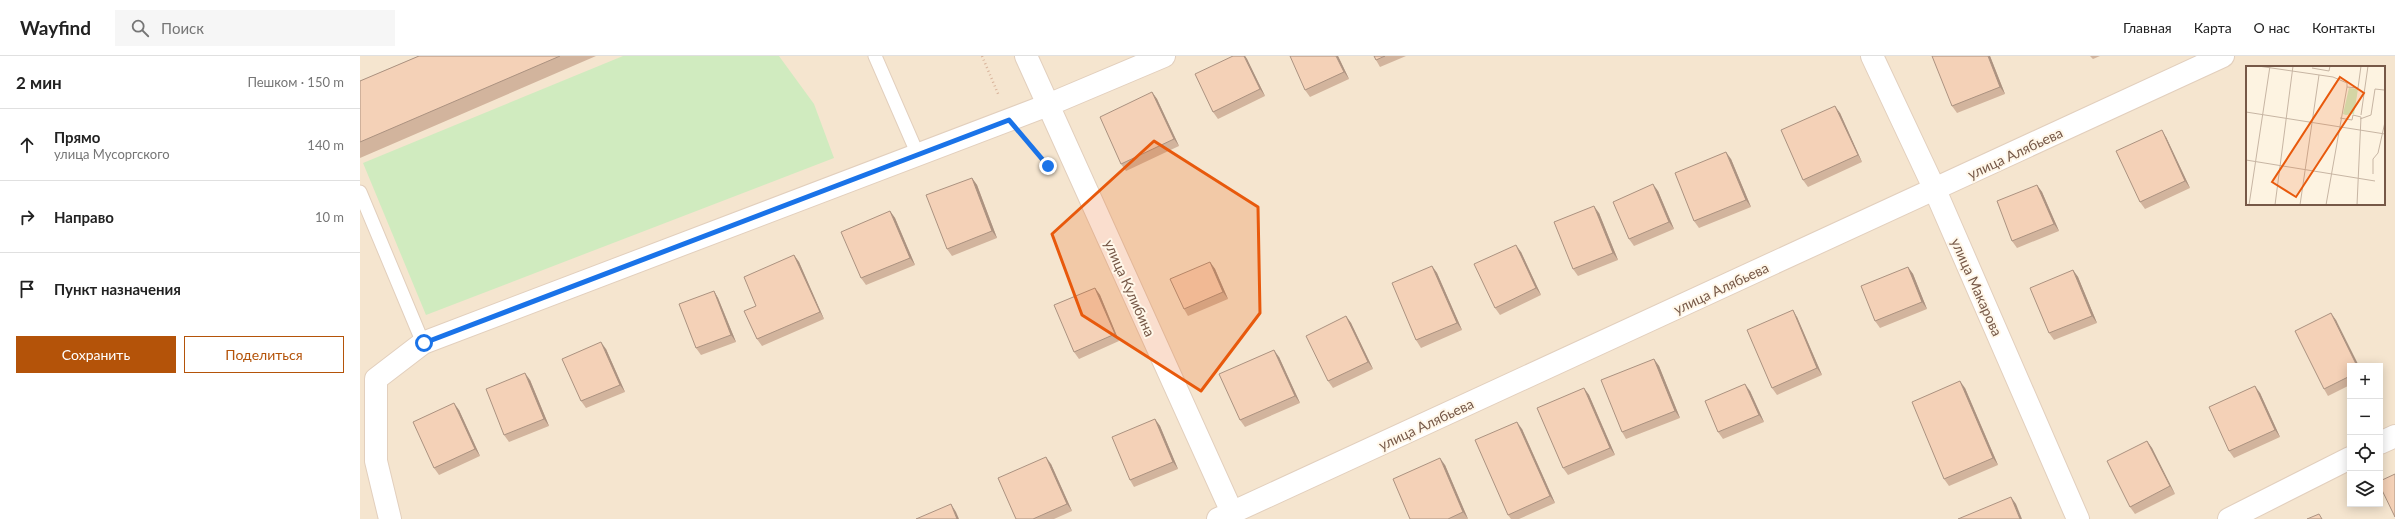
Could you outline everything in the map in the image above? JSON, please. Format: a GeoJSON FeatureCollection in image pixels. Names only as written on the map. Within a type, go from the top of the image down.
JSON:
{"type":"FeatureCollection","features":[{"type":"Feature","properties":{"kind":"street","name":"улица Кулибина"},"geometry":{"type":"LineString","coordinates":[[1026,56],[1228,517]]}},
{"type":"Feature","properties":{"kind":"street"},"geometry":{"type":"LineString","coordinates":[[390,519],[376,461],[376,379],[424,343],[1048,105],[1164,56]]}},
{"type":"Feature","properties":{"kind":"street","name":"улица Макарова"},"geometry":{"type":"LineString","coordinates":[[1872,56],[1934,190],[2078,519]]}},
{"type":"Feature","properties":{"kind":"street","name":"улица Алябьева"},"geometry":{"type":"LineString","coordinates":[[1228,517],[2223,56]]}},
{"type":"Feature","properties":{"kind":"street"},"geometry":{"type":"LineString","coordinates":[[2383,442],[2395,436]]}},
{"type":"Feature","properties":{"kind":"street"},"geometry":{"type":"LineString","coordinates":[[2230,519],[2347,460]]}},
{"type":"Feature","properties":{"kind":"lane"},"geometry":{"type":"LineString","coordinates":[[875,56],[918,155]]}},
{"type":"Feature","properties":{"kind":"lane"},"geometry":{"type":"LineString","coordinates":[[360,192],[424,343]]}},
{"type":"Feature","properties":{"kind":"path"},"geometry":{"type":"LineString","coordinates":[[982,56],[1009,120],[1043,161]]}},
{"type":"Feature","properties":{"kind":"highlighted area"},"geometry":{"type":"Polygon","coordinates":[[[1154,141],[1258,207],[1260,313],[1201,391],[1082,315],[1052,234],[1154,141]]]}},
{"type":"Feature","properties":{"kind":"shaded area"},"geometry":{"type":"Polygon","coordinates":[[[360,56],[2395,56],[2395,519],[360,519],[360,56]]]}},
{"type":"Feature","properties":{"kind":"green space"},"geometry":{"type":"Polygon","coordinates":[[[623,56],[779,56],[814,104],[834,158],[426,315],[363,163],[623,56]]]}},
{"type":"Feature","properties":{"kind":"building"},"geometry":{"type":"Polygon","coordinates":[[[419,56],[560,56],[360,142],[360,81],[419,56]]]}},
{"type":"Feature","properties":{"kind":"building"},"geometry":{"type":"Polygon","coordinates":[[[1233,56],[1244,56],[1260,89],[1213,112],[1195,74],[1233,56]]]}},
{"type":"Feature","properties":{"kind":"building"},"geometry":{"type":"Polygon","coordinates":[[[1290,56],[1336,56],[1344,72],[1305,90],[1290,56]]]}},
{"type":"Feature","properties":{"kind":"building"},"geometry":{"type":"Polygon","coordinates":[[[1374,56],[1385,56],[1376,60],[1374,56]]]}},
{"type":"Feature","properties":{"kind":"building"},"geometry":{"type":"Polygon","coordinates":[[[1932,56],[1988,56],[2000,87],[1952,106],[1932,56]]]}},
{"type":"Feature","properties":{"kind":"building"},"geometry":{"type":"Polygon","coordinates":[[[1152,92],[1174,139],[1121,164],[1100,117],[1152,92]]]}},
{"type":"Feature","properties":{"kind":"building"},"geometry":{"type":"Polygon","coordinates":[[[1835,106],[1858,155],[1803,180],[1781,130],[1835,106]]]}},
{"type":"Feature","properties":{"kind":"building"},"geometry":{"type":"Polygon","coordinates":[[[2162,130],[2185,181],[2140,202],[2116,151],[2162,130]]]}},
{"type":"Feature","properties":{"kind":"building"},"geometry":{"type":"Polygon","coordinates":[[[1726,152],[1746,200],[1694,221],[1675,173],[1726,152]]]}},
{"type":"Feature","properties":{"kind":"building"},"geometry":{"type":"Polygon","coordinates":[[[972,178],[992,231],[947,249],[926,195],[972,178]]]}},
{"type":"Feature","properties":{"kind":"building"},"geometry":{"type":"Polygon","coordinates":[[[1653,184],[1669,222],[1629,239],[1613,202],[1653,184]]]}},
{"type":"Feature","properties":{"kind":"building"},"geometry":{"type":"Polygon","coordinates":[[[2037,185],[2054,224],[2012,241],[1997,201],[2037,185]]]}},
{"type":"Feature","properties":{"kind":"building"},"geometry":{"type":"Polygon","coordinates":[[[1594,206],[1613,253],[1573,269],[1554,222],[1594,206]]]}},
{"type":"Feature","properties":{"kind":"building"},"geometry":{"type":"Polygon","coordinates":[[[890,211],[910,258],[861,278],[841,232],[890,211]]]}},
{"type":"Feature","properties":{"kind":"building"},"geometry":{"type":"Polygon","coordinates":[[[1516,245],[1536,288],[1495,308],[1474,264],[1516,245]]]}},
{"type":"Feature","properties":{"kind":"building"},"geometry":{"type":"Polygon","coordinates":[[[794,255],[820,312],[757,339],[744,311],[756,306],[744,277],[794,255]]]}},
{"type":"Feature","properties":{"kind":"building"},"geometry":{"type":"Polygon","coordinates":[[[1210,262],[1223,292],[1184,309],[1170,279],[1210,262]]]}},
{"type":"Feature","properties":{"kind":"building"},"geometry":{"type":"Polygon","coordinates":[[[1432,266],[1457,323],[1416,340],[1392,283],[1432,266]]]}},
{"type":"Feature","properties":{"kind":"building"},"geometry":{"type":"Polygon","coordinates":[[[1908,267],[1922,302],[1875,321],[1861,286],[1908,267]]]}},
{"type":"Feature","properties":{"kind":"building"},"geometry":{"type":"Polygon","coordinates":[[[2073,270],[2092,316],[2049,333],[2030,288],[2073,270]]]}},
{"type":"Feature","properties":{"kind":"building"},"geometry":{"type":"Polygon","coordinates":[[[1095,288],[1115,334],[1074,352],[1054,305],[1095,288]]]}},
{"type":"Feature","properties":{"kind":"building"},"geometry":{"type":"Polygon","coordinates":[[[714,291],[731,335],[696,348],[679,304],[714,291]]]}},
{"type":"Feature","properties":{"kind":"building"},"geometry":{"type":"Polygon","coordinates":[[[1793,310],[1817,368],[1772,388],[1747,330],[1793,310]]]}},
{"type":"Feature","properties":{"kind":"building"},"geometry":{"type":"Polygon","coordinates":[[[2331,313],[2356,363],[2347,363],[2347,378],[2324,389],[2295,331],[2331,313]]]}},
{"type":"Feature","properties":{"kind":"building"},"geometry":{"type":"Polygon","coordinates":[[[1346,316],[1368,362],[1328,381],[1306,336],[1346,316]]]}},
{"type":"Feature","properties":{"kind":"building"},"geometry":{"type":"Polygon","coordinates":[[[601,342],[620,385],[581,401],[562,359],[601,342]]]}},
{"type":"Feature","properties":{"kind":"building"},"geometry":{"type":"Polygon","coordinates":[[[1274,350],[1295,396],[1240,420],[1219,374],[1274,350]]]}},
{"type":"Feature","properties":{"kind":"building"},"geometry":{"type":"Polygon","coordinates":[[[1654,359],[1675,411],[1622,432],[1601,380],[1654,359]]]}},
{"type":"Feature","properties":{"kind":"building"},"geometry":{"type":"Polygon","coordinates":[[[525,373],[544,419],[504,435],[486,389],[525,373]]]}},
{"type":"Feature","properties":{"kind":"building"},"geometry":{"type":"Polygon","coordinates":[[[1960,381],[1993,458],[1944,479],[1912,402],[1960,381]]]}},
{"type":"Feature","properties":{"kind":"building"},"geometry":{"type":"Polygon","coordinates":[[[1745,384],[1759,415],[1718,432],[1705,401],[1745,384]]]}},
{"type":"Feature","properties":{"kind":"building"},"geometry":{"type":"Polygon","coordinates":[[[2255,386],[2275,430],[2229,451],[2209,407],[2255,386]]]}},
{"type":"Feature","properties":{"kind":"building"},"geometry":{"type":"Polygon","coordinates":[[[1584,388],[1610,448],[1563,468],[1537,408],[1584,388]]]}},
{"type":"Feature","properties":{"kind":"building"},"geometry":{"type":"Polygon","coordinates":[[[454,403],[475,449],[434,468],[413,422],[454,403]]]}},
{"type":"Feature","properties":{"kind":"building"},"geometry":{"type":"Polygon","coordinates":[[[1155,419],[1173,462],[1130,480],[1112,437],[1155,419]]]}},
{"type":"Feature","properties":{"kind":"building"},"geometry":{"type":"Polygon","coordinates":[[[1517,422],[1550,496],[1508,515],[1475,440],[1517,422]]]}},
{"type":"Feature","properties":{"kind":"building"},"geometry":{"type":"Polygon","coordinates":[[[2147,441],[2170,486],[2130,507],[2107,461],[2147,441]]]}},
{"type":"Feature","properties":{"kind":"building"},"geometry":{"type":"Polygon","coordinates":[[[1046,457],[1067,504],[1033,519],[1016,519],[998,478],[1046,457]]]}},
{"type":"Feature","properties":{"kind":"building"},"geometry":{"type":"Polygon","coordinates":[[[1440,458],[1463,512],[1448,519],[1410,519],[1393,479],[1440,458]]]}},
{"type":"Feature","properties":{"kind":"building"},"geometry":{"type":"Polygon","coordinates":[[[2395,474],[2395,517],[2383,492],[2383,480],[2395,474]]]}},
{"type":"Feature","properties":{"kind":"building"},"geometry":{"type":"Polygon","coordinates":[[[2011,497],[2020,519],[1958,519],[2011,497]]]}},
{"type":"Feature","properties":{"kind":"building"},"geometry":{"type":"Polygon","coordinates":[[[951,504],[957,519],[916,519],[951,504]]]}},
{"type":"Feature","properties":{"kind":"building"},"geometry":{"type":"Polygon","coordinates":[[[2319,514],[2322,519],[2307,519],[2319,514]]]}},
{"type":"Feature","properties":{"kind":"route"},"geometry":{"type":"LineString","coordinates":[[424,343],[1009,120],[1048,166]]}}]}
